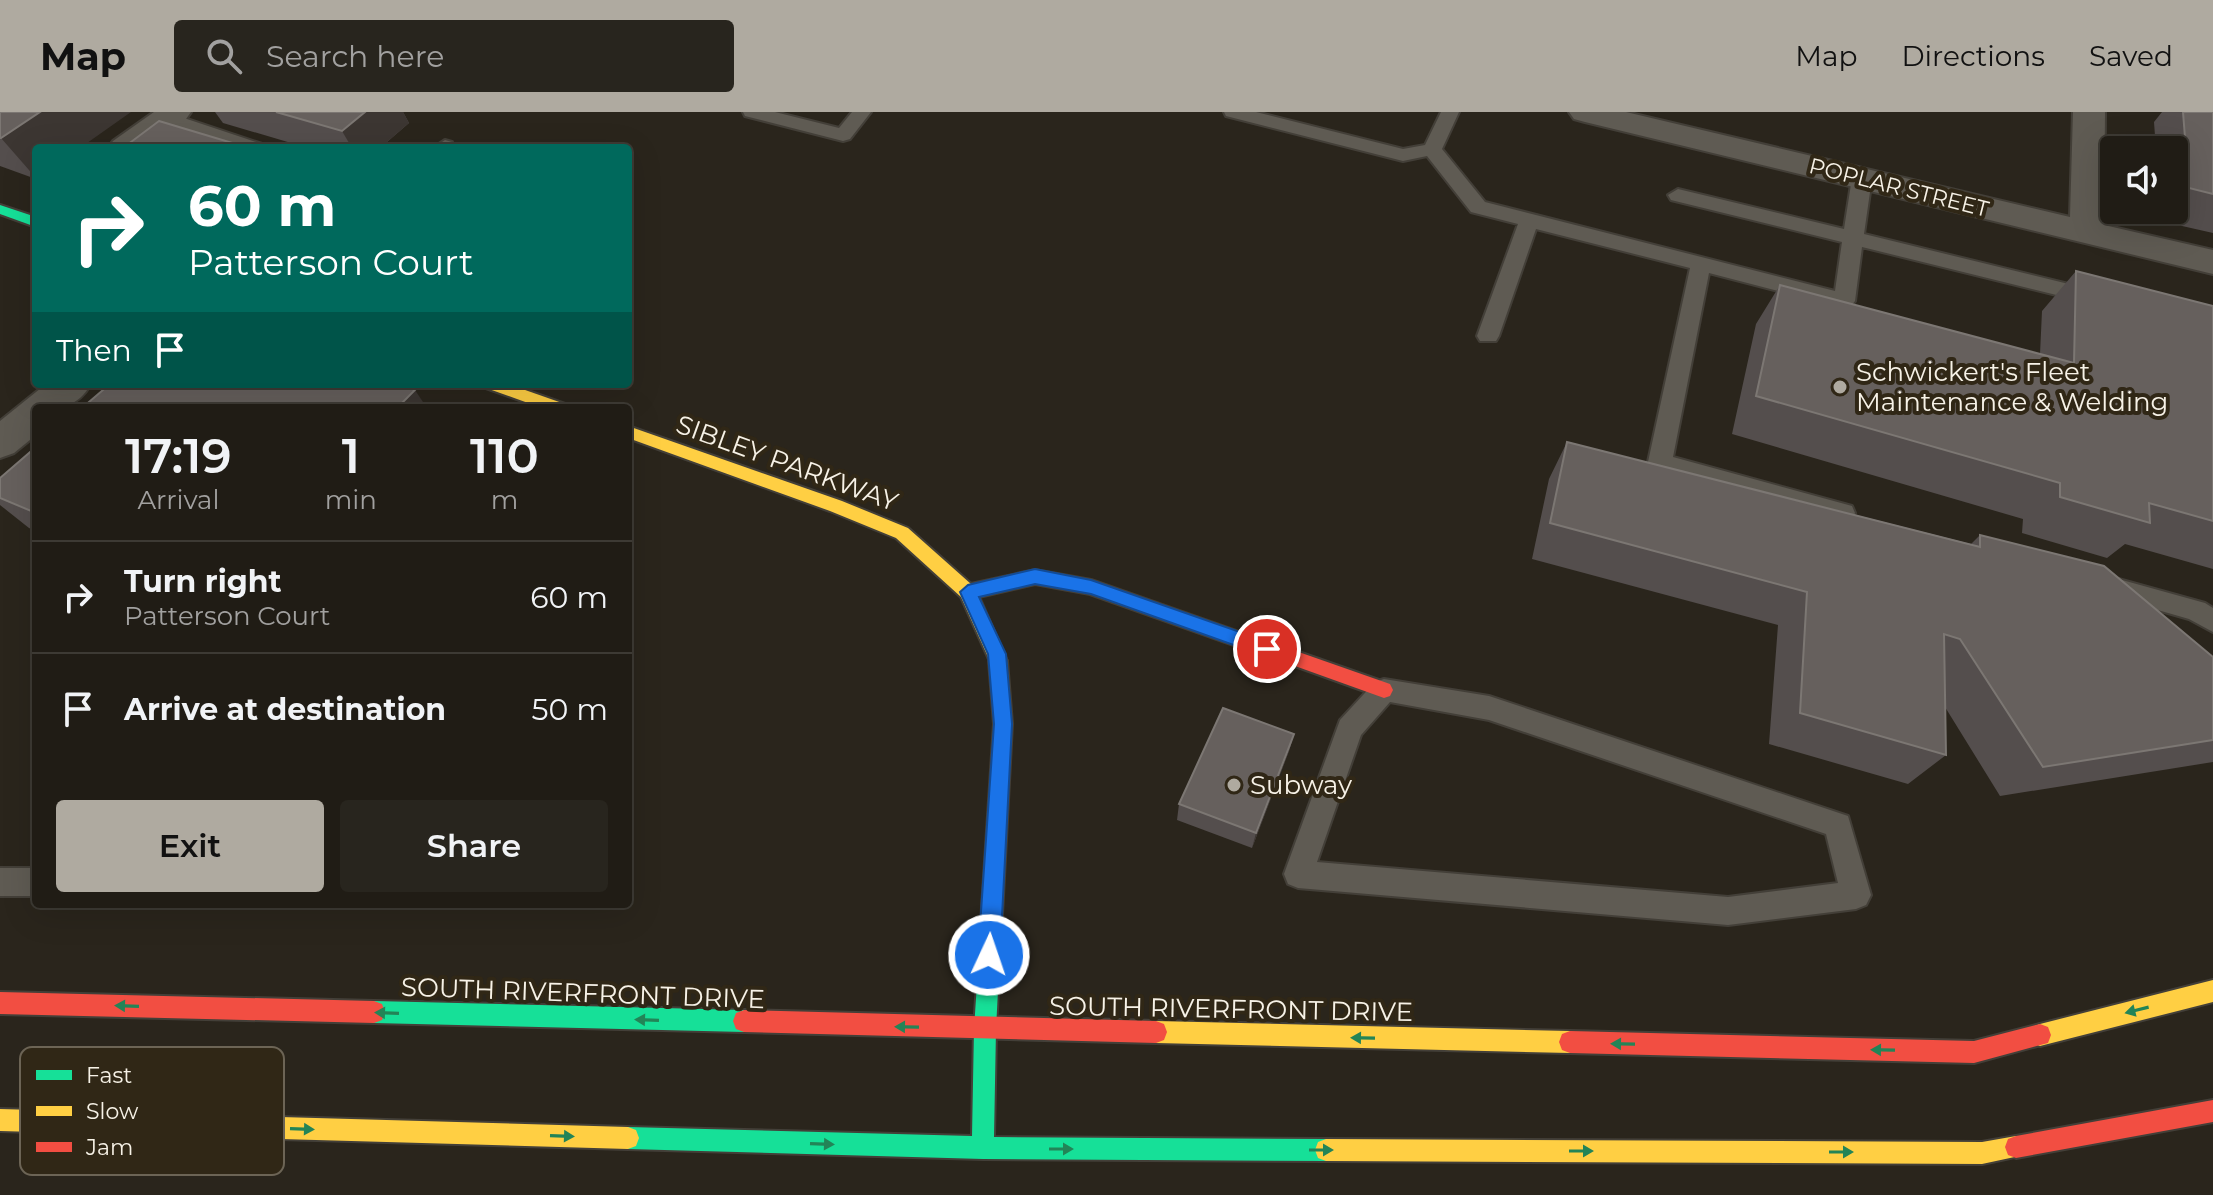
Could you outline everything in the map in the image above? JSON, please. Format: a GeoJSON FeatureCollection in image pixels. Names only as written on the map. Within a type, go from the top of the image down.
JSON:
{"type":"FeatureCollection","features":[{"type":"Feature","properties":{"kind":"main road"},"geometry":{"type":"LineString","coordinates":[[502,388],[548,404]]}},
{"type":"Feature","properties":{"kind":"main road","name":"SIBLEY PARKWAY"},"geometry":{"type":"LineString","coordinates":[[632,433],[836,506],[902,533],[968,592],[997,654],[1003,724],[985,1029],[983,1148]]}},
{"type":"Feature","properties":{"kind":"main road"},"geometry":{"type":"LineString","coordinates":[[968,592],[1035,577],[1091,587],[1384,690]]}},
{"type":"Feature","properties":{"kind":"main road","name":"SOUTH RIVERFRONT DRIVE"},"geometry":{"type":"LineString","coordinates":[[0,1003],[1974,1052],[2213,991]]}},
{"type":"Feature","properties":{"kind":"main road"},"geometry":{"type":"LineString","coordinates":[[284,1128],[983,1148],[1982,1153],[2213,1111]]}},
{"type":"Feature","properties":{"kind":"main road"},"geometry":{"type":"LineString","coordinates":[[0,1120],[20,1121]]}},
{"type":"Feature","properties":{"kind":"street","name":"POPLAR STREET"},"geometry":{"type":"LineString","coordinates":[[1585,112],[2213,262]]}},
{"type":"Feature","properties":{"kind":"street"},"geometry":{"type":"LineString","coordinates":[[2087,233],[2089,112]]}},
{"type":"Feature","properties":{"kind":"street"},"geometry":{"type":"LineString","coordinates":[[130,144],[170,115]]}},
{"type":"Feature","properties":{"kind":"street"},"geometry":{"type":"LineString","coordinates":[[47,404],[67,388]]}},
{"type":"Feature","properties":{"kind":"street"},"geometry":{"type":"LineString","coordinates":[[0,443],[32,416]]}},
{"type":"Feature","properties":{"kind":"lane"},"geometry":{"type":"LineString","coordinates":[[752,112],[843,135],[862,112]]}},
{"type":"Feature","properties":{"kind":"lane"},"geometry":{"type":"LineString","coordinates":[[1233,112],[1403,155],[1432,149]]}},
{"type":"Feature","properties":{"kind":"lane"},"geometry":{"type":"LineString","coordinates":[[1432,149],[1450,112]]}},
{"type":"Feature","properties":{"kind":"lane"},"geometry":{"type":"LineString","coordinates":[[170,115],[245,144]]}},
{"type":"Feature","properties":{"kind":"lane"},"geometry":{"type":"LineString","coordinates":[[1432,149],[1478,207],[1844,301],[1862,178]]}},
{"type":"Feature","properties":{"kind":"lane"},"geometry":{"type":"LineString","coordinates":[[1678,195],[2108,301]]}},
{"type":"Feature","properties":{"kind":"lane"},"geometry":{"type":"LineString","coordinates":[[1488,336],[1529,220]]}},
{"type":"Feature","properties":{"kind":"lane"},"geometry":{"type":"LineString","coordinates":[[1701,264],[1660,462],[1859,517]]}},
{"type":"Feature","properties":{"kind":"lane"},"geometry":{"type":"LineString","coordinates":[[2089,581],[2196,610],[2213,621]]}},
{"type":"Feature","properties":{"kind":"lane"},"geometry":{"type":"LineString","coordinates":[[1384,690],[1489,708],[1838,825],[1856,895],[1728,911],[1298,874],[1350,728],[1384,690]]}},
{"type":"Feature","properties":{"kind":"lane"},"geometry":{"type":"LineString","coordinates":[[0,882],[32,882]]}},
{"type":"Feature","properties":{"kind":"building"},"geometry":{"type":"Polygon","coordinates":[[[0,112],[40,112],[0,138],[0,112]]]}},
{"type":"Feature","properties":{"kind":"building"},"geometry":{"type":"Polygon","coordinates":[[[276,112],[365,112],[342,131],[276,112]]]}},
{"type":"Feature","properties":{"kind":"building"},"geometry":{"type":"Polygon","coordinates":[[[2183,112],[2213,112],[2213,194],[2189,188],[2188,136],[2185,136],[2183,112]]]}},
{"type":"Feature","properties":{"kind":"building"},"geometry":{"type":"Polygon","coordinates":[[[159,121],[236,144],[128,144],[159,121]]]}},
{"type":"Feature","properties":{"kind":"building"},"geometry":{"type":"Polygon","coordinates":[[[2076,271],[2213,306],[2213,521],[2149,503],[2150,523],[2060,497],[2060,483],[1756,396],[1780,285],[2074,363],[2076,271]]]}},
{"type":"Feature","properties":{"kind":"building"},"geometry":{"type":"Polygon","coordinates":[[[105,388],[415,390],[401,404],[87,404],[105,388]]]}},
{"type":"Feature","properties":{"kind":"building"},"geometry":{"type":"Polygon","coordinates":[[[1567,442],[1980,547],[1980,535],[2104,566],[2213,657],[2213,740],[2043,767],[1960,639],[1944,634],[1946,755],[1800,713],[1807,592],[1550,523],[1567,442]]]}},
{"type":"Feature","properties":{"kind":"building"},"geometry":{"type":"Polygon","coordinates":[[[32,450],[32,511],[0,498],[0,478],[32,450]]]}},
{"type":"Feature","properties":{"kind":"building","name":"Subway"},"geometry":{"type":"Polygon","coordinates":[[[1223,708],[1294,734],[1256,833],[1179,804],[1223,708]]]}},
{"type":"Feature","properties":{"kind":"traffic: fast"},"geometry":{"type":"LineString","coordinates":[[0,209],[32,221]]}},
{"type":"Feature","properties":{"kind":"traffic: fast"},"geometry":{"type":"LineString","coordinates":[[983,1148],[985,1029],[1003,724],[998,661]]}},
{"type":"Feature","properties":{"kind":"traffic: fast"},"geometry":{"type":"LineString","coordinates":[[374,1012],[744,1021]]}},
{"type":"Feature","properties":{"kind":"traffic: fast"},"geometry":{"type":"LineString","coordinates":[[628,1138],[983,1148],[1326,1150]]}},
{"type":"Feature","properties":{"kind":"traffic: slow"},"geometry":{"type":"LineString","coordinates":[[502,388],[548,404]]}},
{"type":"Feature","properties":{"kind":"traffic: slow"},"geometry":{"type":"LineString","coordinates":[[632,433],[836,506],[902,533],[968,592],[998,661]]}},
{"type":"Feature","properties":{"kind":"traffic: slow"},"geometry":{"type":"LineString","coordinates":[[968,592],[1035,577],[1091,587],[1273,651]]}},
{"type":"Feature","properties":{"kind":"traffic: slow"},"geometry":{"type":"LineString","coordinates":[[2040,1035],[2213,991]]}},
{"type":"Feature","properties":{"kind":"traffic: slow"},"geometry":{"type":"LineString","coordinates":[[1156,1032],[1570,1042]]}},
{"type":"Feature","properties":{"kind":"traffic: slow"},"geometry":{"type":"LineString","coordinates":[[0,1120],[20,1121]]}},
{"type":"Feature","properties":{"kind":"traffic: slow"},"geometry":{"type":"LineString","coordinates":[[284,1128],[628,1138]]}},
{"type":"Feature","properties":{"kind":"traffic: slow"},"geometry":{"type":"LineString","coordinates":[[1326,1150],[1982,1153],[2016,1147]]}},
{"type":"Feature","properties":{"kind":"traffic: jam"},"geometry":{"type":"LineString","coordinates":[[1273,651],[1384,690]]}},
{"type":"Feature","properties":{"kind":"traffic: jam"},"geometry":{"type":"LineString","coordinates":[[0,1003],[374,1012]]}},
{"type":"Feature","properties":{"kind":"traffic: jam"},"geometry":{"type":"LineString","coordinates":[[744,1021],[1156,1032]]}},
{"type":"Feature","properties":{"kind":"traffic: jam"},"geometry":{"type":"LineString","coordinates":[[1570,1042],[1974,1052],[2040,1035]]}},
{"type":"Feature","properties":{"kind":"traffic: jam"},"geometry":{"type":"LineString","coordinates":[[2016,1147],[2213,1111]]}},
{"type":"Feature","properties":{"kind":"place","name":"Schwickert's Fleet Maintenance & Welding"},"geometry":{"type":"Point","coordinates":[1840,387]}},
{"type":"Feature","properties":{"kind":"place","name":"Subway"},"geometry":{"type":"Point","coordinates":[1234,785]}},
{"type":"Feature","properties":{"kind":"route"},"geometry":{"type":"LineString","coordinates":[[989,955],[1003,724],[997,654],[968,592],[1035,577],[1091,587],[1267,649]]}}]}
